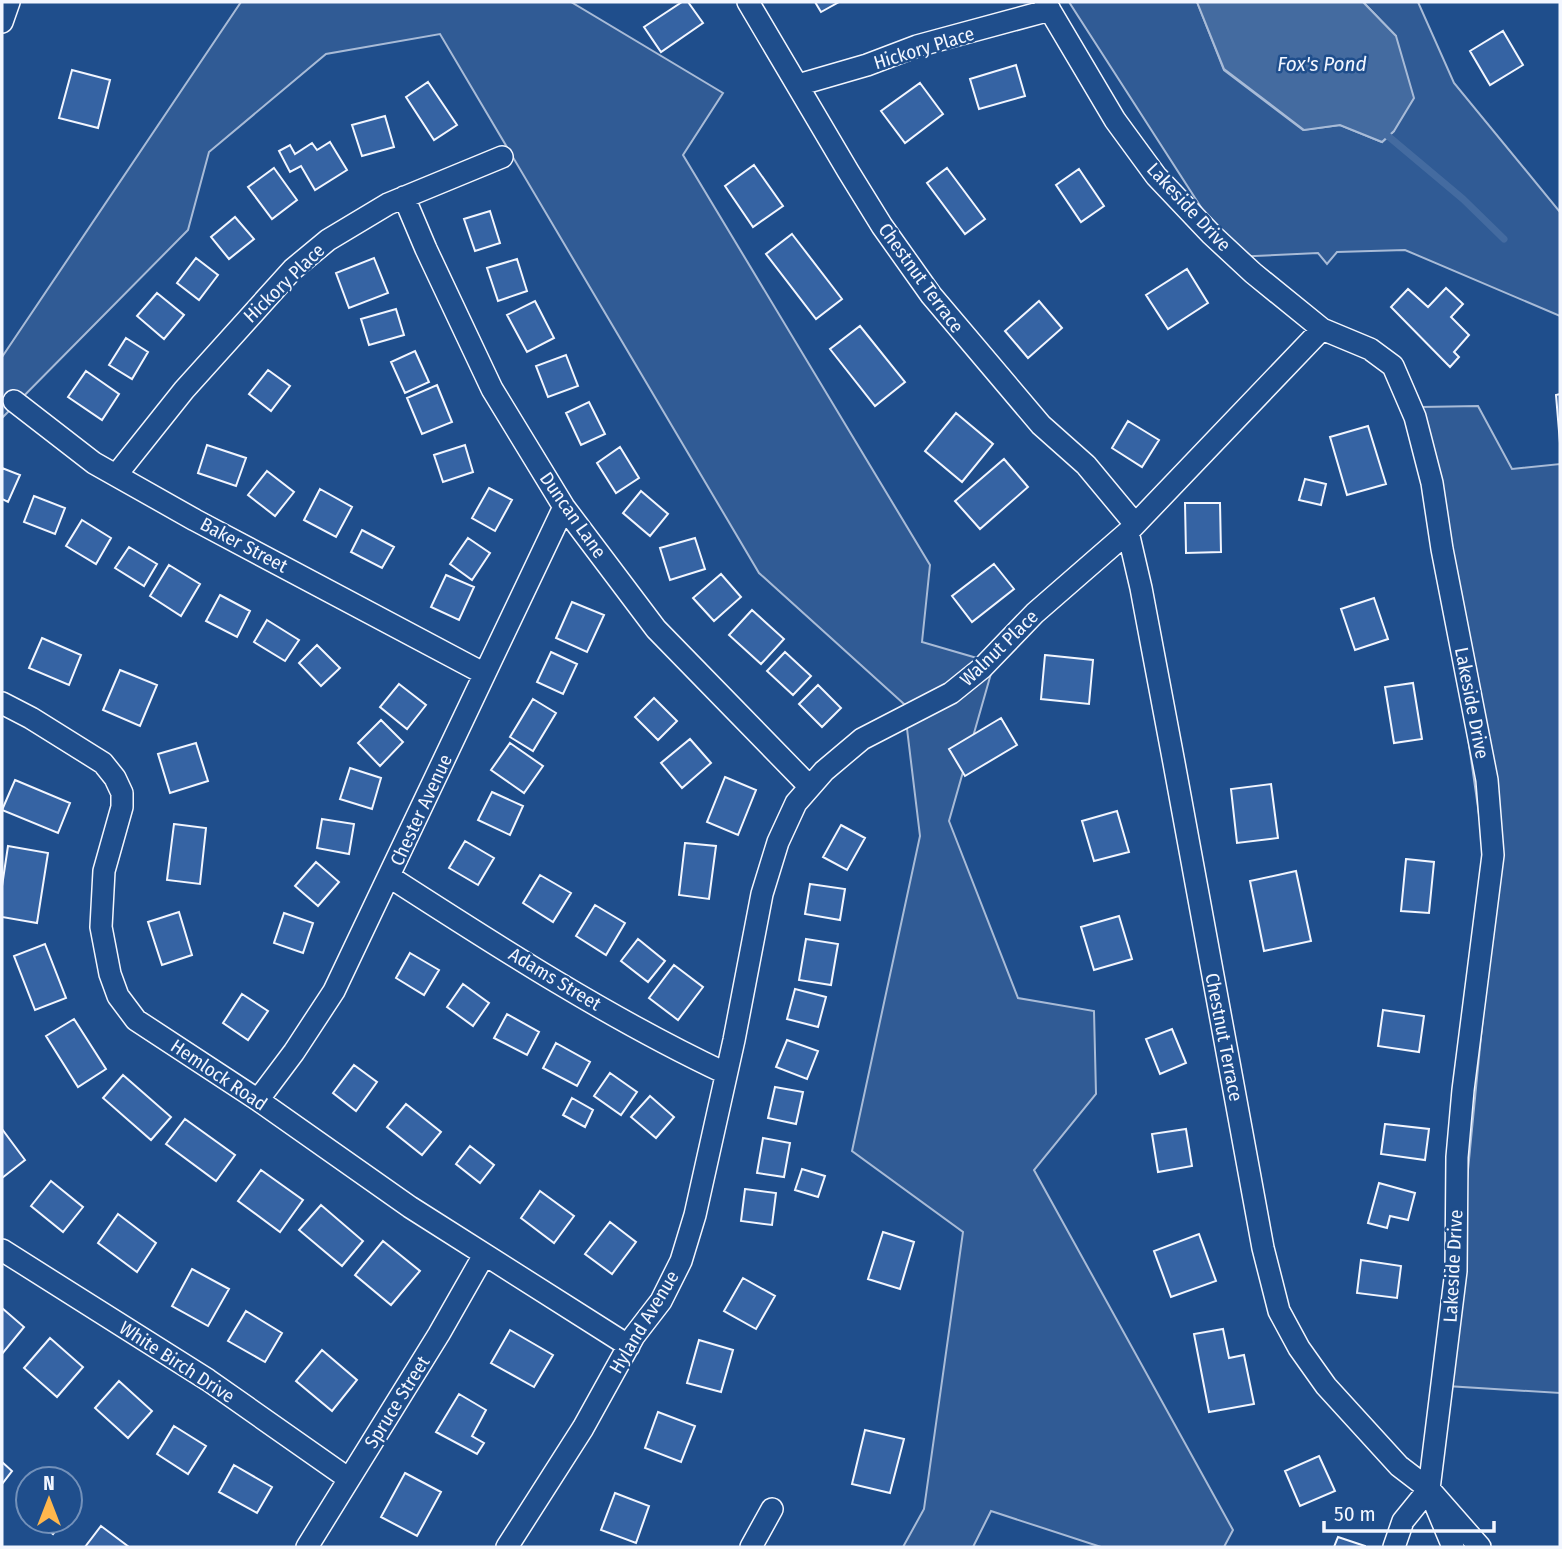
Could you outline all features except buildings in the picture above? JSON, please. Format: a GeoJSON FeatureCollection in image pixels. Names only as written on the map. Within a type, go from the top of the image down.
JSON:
{"type":"FeatureCollection","features":[{"type":"Feature","properties":{"kind":"street"},"geometry":{"type":"LineString","coordinates":[[2,22],[9,2]]}},
{"type":"Feature","properties":{"kind":"street","name":"Chestnut Terrace"},"geometry":{"type":"LineString","coordinates":[[748,2],[868,204],[930,295],[1041,425],[1086,465],[1132,528],[1263,1248],[1279,1311],[1299,1348],[1326,1386],[1399,1466],[1429,1489],[1480,1547]]}},
{"type":"Feature","properties":{"kind":"street","name":"Hickory Place"},"geometry":{"type":"LineString","coordinates":[[798,85],[1048,6]]}},
{"type":"Feature","properties":{"kind":"street","name":"Lakeside Drive"},"geometry":{"type":"LineString","coordinates":[[1048,6],[1115,120],[1156,176],[1211,234],[1253,273],[1322,329],[1370,349],[1393,366],[1415,417],[1432,483],[1442,549],[1487,780],[1493,855],[1462,1104],[1457,1157],[1456,1271],[1429,1489]]}},
{"type":"Feature","properties":{"kind":"street","name":"Hickory Place"},"geometry":{"type":"LineString","coordinates":[[117,474],[184,390],[293,269],[328,240],[388,204],[502,157]]}},
{"type":"Feature","properties":{"kind":"street","name":"Duncan Lane"},"geometry":{"type":"LineString","coordinates":[[404,197],[492,389],[565,507],[656,629],[810,787]]}},
{"type":"Feature","properties":{"kind":"street","name":"Walnut Place"},"geometry":{"type":"LineString","coordinates":[[725,1073],[734,1040],[762,894],[778,842],[796,803],[824,771],[862,739],[951,693],[982,668],[1035,613],[1132,528],[1322,329]]}},
{"type":"Feature","properties":{"kind":"street","name":"Baker Street"},"geometry":{"type":"LineString","coordinates":[[14,401],[94,463],[195,520],[483,673]]}},
{"type":"Feature","properties":{"kind":"street","name":"Chester Avenue"},"geometry":{"type":"LineString","coordinates":[[258,1100],[294,1052],[334,990],[390,877],[483,673],[565,507]]}},
{"type":"Feature","properties":{"kind":"street","name":"Hemlock Road"},"geometry":{"type":"LineString","coordinates":[[2,703],[103,763],[115,778],[122,793],[122,807],[108,852],[101,892],[101,927],[104,948],[118,996],[136,1020],[258,1100],[410,1207],[629,1346]]}},
{"type":"Feature","properties":{"kind":"street","name":"Adams Street"},"geometry":{"type":"LineString","coordinates":[[390,877],[593,1002],[686,1055],[725,1073]]}},
{"type":"Feature","properties":{"kind":"street","name":"Hyland Avenue"},"geometry":{"type":"LineString","coordinates":[[508,1547],[583,1428],[629,1346],[661,1301],[681,1261],[695,1215],[725,1073]]}},
{"type":"Feature","properties":{"kind":"street","name":"White Birch Drive"},"geometry":{"type":"LineString","coordinates":[[2,1250],[208,1380],[349,1479]]}},
{"type":"Feature","properties":{"kind":"street","name":"Spruce Street"},"geometry":{"type":"LineString","coordinates":[[307,1547],[439,1335],[484,1255]]}},
{"type":"Feature","properties":{"kind":"street"},"geometry":{"type":"LineString","coordinates":[[1394,1547],[1403,1521],[1429,1489],[1452,1547]]}},
{"type":"Feature","properties":{"kind":"street"},"geometry":{"type":"LineString","coordinates":[[751,1547],[772,1509]]}},
{"type":"Feature","properties":{"kind":"shaded area"},"geometry":{"type":"Polygon","coordinates":[[[241,2],[571,2],[723,93],[683,155],[930,565],[922,642],[994,663],[949,821],[1018,998],[1094,1011],[1096,1094],[1034,1170],[1233,1530],[1224,1547],[1101,1547],[991,1511],[973,1547],[903,1547],[924,1509],[963,1232],[852,1151],[920,836],[904,704],[759,573],[440,34],[326,54],[209,152],[188,230],[2,418],[2,357],[241,2]]]}},
{"type":"Feature","properties":{"kind":"shaded area"},"geometry":{"type":"Polygon","coordinates":[[[1069,2],[1197,2],[1224,70],[1303,130],[1340,125],[1382,142],[1394,131],[1396,36],[1363,2],[1418,2],[1454,83],[1560,212],[1560,316],[1405,250],[1337,252],[1327,264],[1318,253],[1233,257],[1069,2]]]}},
{"type":"Feature","properties":{"kind":"shaded area"},"geometry":{"type":"Polygon","coordinates":[[[1478,406],[1512,469],[1560,464],[1560,1393],[1447,1386],[1493,913],[1421,407],[1478,406]]]}},
{"type":"Feature","properties":{"kind":"water","name":"Fox's Pond"},"geometry":{"type":"Polygon","coordinates":[[[1197,2],[1363,2],[1396,36],[1414,98],[1394,131],[1382,142],[1340,125],[1304,130],[1224,69],[1197,2]]]}},
{"type":"Feature","properties":{"kind":"waterway"},"geometry":{"type":"LineString","coordinates":[[1388,136],[1463,199],[1504,239]]}}]}
